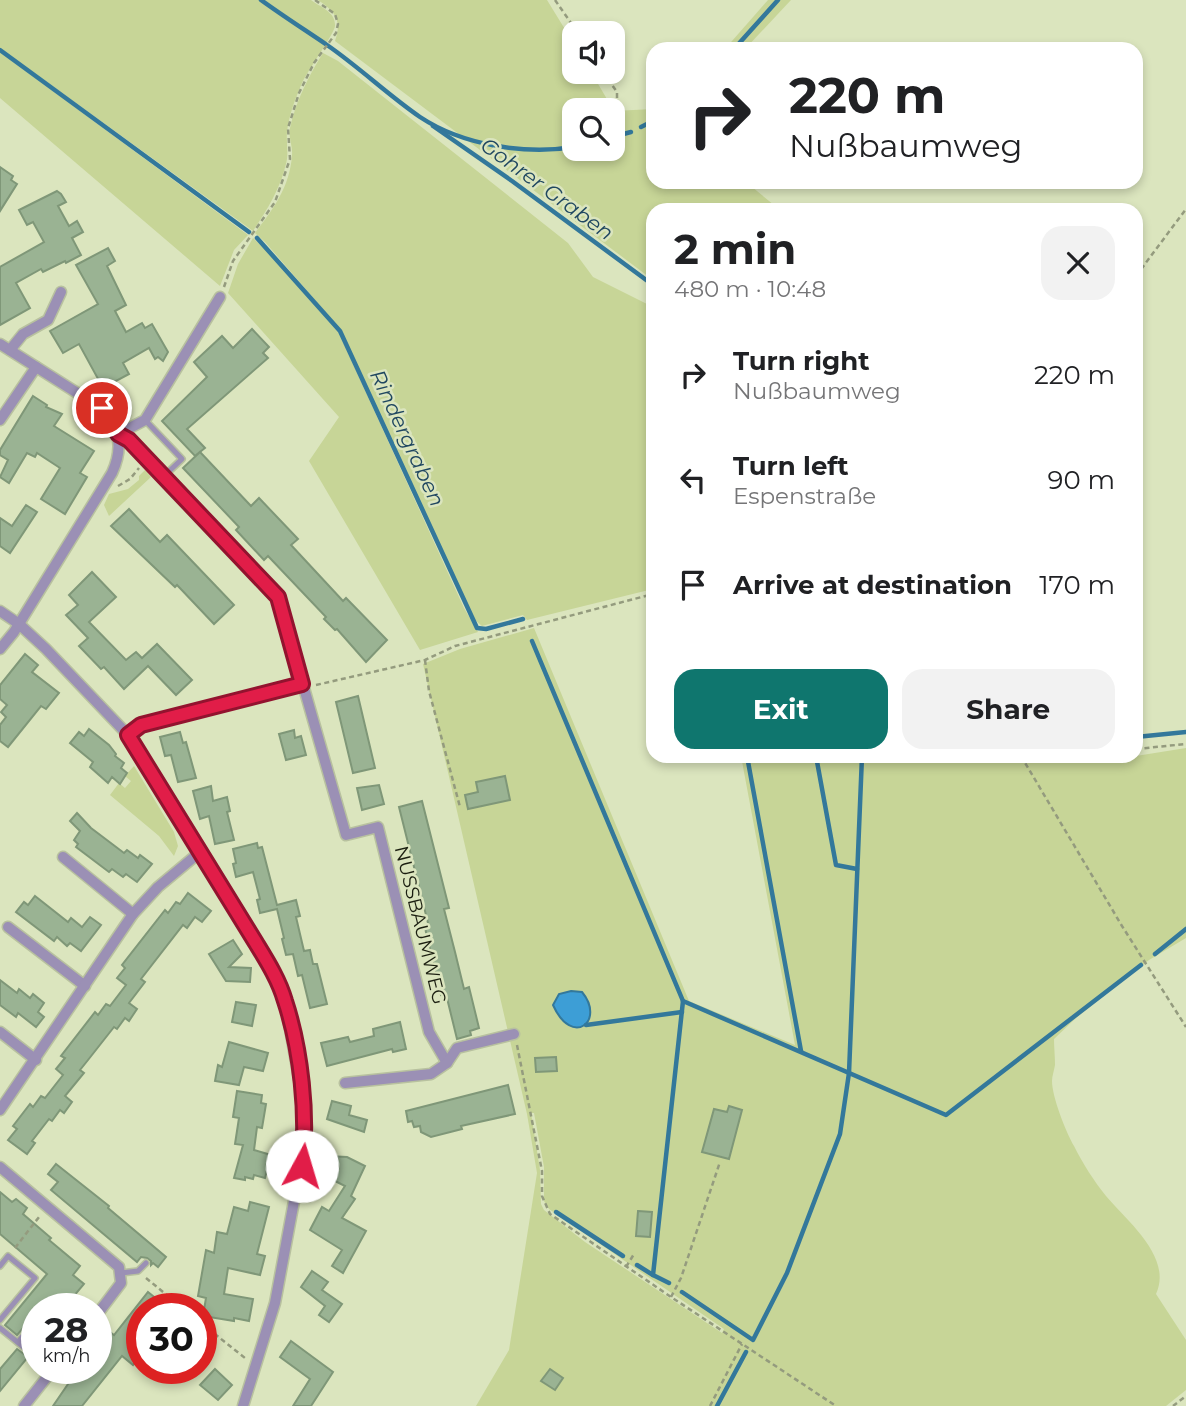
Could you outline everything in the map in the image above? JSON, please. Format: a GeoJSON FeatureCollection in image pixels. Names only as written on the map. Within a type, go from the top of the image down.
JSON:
{"type":"FeatureCollection","features":[{"type":"Feature","properties":{"kind":"street"},"geometry":{"type":"LineString","coordinates":[[0,649],[19,624],[118,459],[118,434],[102,408],[5,347],[48,320],[61,292]]}},
{"type":"Feature","properties":{"kind":"street"},"geometry":{"type":"LineString","coordinates":[[118,434],[145,420],[220,297]]}},
{"type":"Feature","properties":{"kind":"street"},"geometry":{"type":"LineString","coordinates":[[0,420],[36,367]]}},
{"type":"Feature","properties":{"kind":"street"},"geometry":{"type":"LineString","coordinates":[[118,434],[129,440],[278,597],[302,684],[141,725],[128,735]]}},
{"type":"Feature","properties":{"kind":"street"},"geometry":{"type":"LineString","coordinates":[[0,611],[46,649],[128,735],[256,943],[275,976],[285,1001],[304,1106],[306,1137],[275,1303],[243,1406]]}},
{"type":"Feature","properties":{"kind":"street","name":"NUSSBAUMWEG"},"geometry":{"type":"LineString","coordinates":[[302,684],[346,835],[378,827],[429,1032],[447,1063]]}},
{"type":"Feature","properties":{"kind":"street"},"geometry":{"type":"LineString","coordinates":[[0,1110],[133,914],[158,887],[200,852]]}},
{"type":"Feature","properties":{"kind":"street"},"geometry":{"type":"LineString","coordinates":[[62,857],[133,914]]}},
{"type":"Feature","properties":{"kind":"street"},"geometry":{"type":"LineString","coordinates":[[8,927],[85,986]]}},
{"type":"Feature","properties":{"kind":"street"},"geometry":{"type":"LineString","coordinates":[[0,1031],[36,1060]]}},
{"type":"Feature","properties":{"kind":"street"},"geometry":{"type":"LineString","coordinates":[[345,1083],[431,1074],[447,1063],[457,1048],[514,1034]]}},
{"type":"Feature","properties":{"kind":"street"},"geometry":{"type":"LineString","coordinates":[[0,1167],[114,1261],[121,1273],[118,1288],[112,1296]]}},
{"type":"Feature","properties":{"kind":"street"},"geometry":{"type":"LineString","coordinates":[[24,1406],[41,1384]]}},
{"type":"Feature","properties":{"kind":"lane"},"geometry":{"type":"LineString","coordinates":[[145,420],[182,459],[163,477]]}},
{"type":"Feature","properties":{"kind":"lane"},"geometry":{"type":"LineString","coordinates":[[0,1266],[8,1256],[35,1278],[0,1320]]}},
{"type":"Feature","properties":{"kind":"lane"},"geometry":{"type":"LineString","coordinates":[[121,1273],[138,1271],[146,1263]]}},
{"type":"Feature","properties":{"kind":"lane"},"geometry":{"type":"LineString","coordinates":[[0,1328],[21,1345]]}},
{"type":"Feature","properties":{"kind":"lane"},"geometry":{"type":"LineString","coordinates":[[18,1342],[21,1338]]}},
{"type":"Feature","properties":{"kind":"path"},"geometry":{"type":"LineString","coordinates":[[220,297],[233,261],[275,202],[290,159],[288,128],[296,104],[314,63],[338,24],[335,14],[315,0]]}},
{"type":"Feature","properties":{"kind":"path"},"geometry":{"type":"LineString","coordinates":[[555,0],[570,21]]}},
{"type":"Feature","properties":{"kind":"path"},"geometry":{"type":"LineString","coordinates":[[1143,267],[1186,209]]}},
{"type":"Feature","properties":{"kind":"path"},"geometry":{"type":"LineString","coordinates":[[105,484],[121,485],[148,460]]}},
{"type":"Feature","properties":{"kind":"path"},"geometry":{"type":"LineString","coordinates":[[302,684],[321,685],[425,660],[455,646],[646,596]]}},
{"type":"Feature","properties":{"kind":"path"},"geometry":{"type":"LineString","coordinates":[[425,660],[429,691],[460,807]]}},
{"type":"Feature","properties":{"kind":"path"},"geometry":{"type":"LineString","coordinates":[[1143,749],[1186,744]]}},
{"type":"Feature","properties":{"kind":"path"},"geometry":{"type":"LineString","coordinates":[[1025,763],[1122,926],[1186,1027]]}},
{"type":"Feature","properties":{"kind":"path"},"geometry":{"type":"LineString","coordinates":[[514,1034],[542,1171],[543,1200],[550,1214],[836,1406]]}},
{"type":"Feature","properties":{"kind":"path"},"geometry":{"type":"LineString","coordinates":[[671,1297],[681,1278],[720,1162]]}},
{"type":"Feature","properties":{"kind":"path"},"geometry":{"type":"LineString","coordinates":[[8,1256],[48,1207]]}},
{"type":"Feature","properties":{"kind":"path"},"geometry":{"type":"LineString","coordinates":[[626,1267],[634,1254]]}},
{"type":"Feature","properties":{"kind":"path"},"geometry":{"type":"LineString","coordinates":[[138,1271],[165,1293]]}},
{"type":"Feature","properties":{"kind":"path"},"geometry":{"type":"LineString","coordinates":[[217,1336],[256,1367]]}},
{"type":"Feature","properties":{"kind":"path"},"geometry":{"type":"LineString","coordinates":[[710,1406],[742,1344]]}},
{"type":"Feature","properties":{"kind":"path"},"geometry":{"type":"LineString","coordinates":[[1173,1406],[1186,1396]]}},
{"type":"Feature","properties":{"kind":"green space"},"geometry":{"type":"Polygon","coordinates":[[[0,0],[311,0],[330,13],[335,21],[334,30],[295,99],[287,132],[287,160],[283,173],[273,199],[253,231],[0,48],[0,0]]]}},
{"type":"Feature","properties":{"kind":"green space"},"geometry":{"type":"Polygon","coordinates":[[[318,0],[547,0],[562,24],[562,84],[598,84],[606,98],[562,98],[562,161],[625,161],[625,110],[646,109],[646,189],[754,189],[772,203],[646,203],[646,275],[335,41],[338,28],[336,18],[318,0]]]}},
{"type":"Feature","properties":{"kind":"green space"},"geometry":{"type":"Polygon","coordinates":[[[768,0],[791,0],[752,42],[731,42],[768,0]]]}},
{"type":"Feature","properties":{"kind":"green space"},"geometry":{"type":"Polygon","coordinates":[[[0,52],[248,235],[234,250],[220,286],[0,98],[0,52]]]}},
{"type":"Feature","properties":{"kind":"green space"},"geometry":{"type":"Polygon","coordinates":[[[323,53],[338,61],[568,243],[593,277],[646,304],[646,591],[527,620],[523,615],[482,626],[475,620],[341,330],[255,233],[274,206],[288,177],[291,167],[290,132],[293,118],[312,71],[323,53]]]}},
{"type":"Feature","properties":{"kind":"green space"},"geometry":{"type":"Polygon","coordinates":[[[253,238],[279,262],[338,331],[464,608],[478,632],[420,650],[309,461],[339,417],[228,293],[238,264],[253,238]]]}},
{"type":"Feature","properties":{"kind":"green space"},"geometry":{"type":"Polygon","coordinates":[[[145,470],[151,477],[109,516],[104,505],[109,494],[128,489],[139,480],[145,470]]]}},
{"type":"Feature","properties":{"kind":"green space"},"geometry":{"type":"Polygon","coordinates":[[[534,628],[689,1001],[795,1045],[742,763],[1143,763],[1143,755],[1186,748],[1186,938],[1149,960],[1077,1017],[1054,1039],[1055,1065],[1052,1081],[1060,1114],[1081,1159],[1102,1190],[1136,1228],[1153,1253],[1160,1280],[1156,1294],[1186,1340],[1186,1390],[1166,1406],[476,1406],[509,1350],[537,1173],[527,1114],[423,664],[460,649],[534,628]],[[531,1113],[540,1170],[541,1204],[544,1210],[585,1242],[722,1333],[724,1329],[549,1209],[544,1201],[544,1167],[534,1113],[531,1113]]]}},
{"type":"Feature","properties":{"kind":"green space"},"geometry":{"type":"Polygon","coordinates":[[[134,766],[174,832],[178,846],[174,856],[159,836],[110,795],[119,783],[125,788],[131,781],[125,776],[134,766]]]}},
{"type":"Feature","properties":{"kind":"water"},"geometry":{"type":"Polygon","coordinates":[[[582,992],[588,1003],[590,1012],[584,1026],[569,1025],[553,1005],[559,994],[582,992]]]}},
{"type":"Feature","properties":{"kind":"building"},"geometry":{"type":"Polygon","coordinates":[[[0,167],[13,176],[11,180],[17,184],[0,211],[0,167]]]}},
{"type":"Feature","properties":{"kind":"building"},"geometry":{"type":"Polygon","coordinates":[[[57,191],[66,202],[58,206],[69,226],[77,221],[83,232],[72,238],[81,255],[43,272],[41,269],[16,283],[30,308],[0,325],[0,267],[44,242],[33,222],[27,225],[19,210],[57,191]]]}},
{"type":"Feature","properties":{"kind":"building"},"geometry":{"type":"Polygon","coordinates":[[[108,248],[115,261],[107,266],[126,305],[115,311],[126,332],[142,323],[145,328],[152,324],[168,352],[163,361],[158,357],[155,359],[149,348],[123,363],[129,374],[103,388],[79,344],[63,353],[50,331],[98,304],[76,265],[108,248]]]}},
{"type":"Feature","properties":{"kind":"building"},"geometry":{"type":"Polygon","coordinates":[[[252,329],[269,347],[263,353],[268,358],[187,429],[205,448],[195,456],[162,421],[207,377],[194,362],[222,336],[233,348],[252,329]]]}},
{"type":"Feature","properties":{"kind":"building"},"geometry":{"type":"Polygon","coordinates":[[[33,396],[47,405],[46,407],[62,414],[54,426],[94,451],[80,473],[87,477],[65,514],[41,499],[60,468],[37,453],[35,457],[27,453],[9,483],[0,477],[8,460],[0,455],[0,450],[33,396]]]}},
{"type":"Feature","properties":{"kind":"building"},"geometry":{"type":"Polygon","coordinates":[[[200,452],[251,506],[259,498],[298,539],[291,545],[343,601],[346,598],[387,640],[366,662],[268,556],[264,560],[236,530],[239,527],[183,468],[200,452]]]}},
{"type":"Feature","properties":{"kind":"building"},"geometry":{"type":"Polygon","coordinates":[[[26,505],[37,512],[10,553],[0,546],[0,518],[12,526],[26,505]]]}},
{"type":"Feature","properties":{"kind":"building"},"geometry":{"type":"Polygon","coordinates":[[[129,509],[160,542],[167,535],[234,605],[214,624],[177,585],[175,587],[111,526],[129,509]]]}},
{"type":"Feature","properties":{"kind":"building"},"geometry":{"type":"Polygon","coordinates":[[[92,572],[116,597],[89,622],[126,660],[136,652],[142,658],[157,644],[192,680],[176,695],[148,666],[124,689],[79,646],[88,638],[66,615],[78,605],[69,595],[92,572]]]}},
{"type":"Feature","properties":{"kind":"building"},"geometry":{"type":"Polygon","coordinates":[[[25,654],[38,665],[32,672],[59,693],[46,709],[41,706],[8,747],[0,741],[0,725],[6,717],[1,712],[7,705],[0,699],[0,685],[25,654]]]}},
{"type":"Feature","properties":{"kind":"building"},"geometry":{"type":"Polygon","coordinates":[[[358,696],[375,768],[353,773],[336,702],[358,696]]]}},
{"type":"Feature","properties":{"kind":"building"},"geometry":{"type":"Polygon","coordinates":[[[89,729],[109,745],[115,756],[124,763],[121,768],[127,773],[120,784],[112,777],[108,783],[90,767],[93,762],[70,743],[79,732],[84,736],[89,729]]]}},
{"type":"Feature","properties":{"kind":"building"},"geometry":{"type":"Polygon","coordinates":[[[294,730],[295,738],[301,736],[306,755],[286,760],[279,734],[294,730]]]}},
{"type":"Feature","properties":{"kind":"building"},"geometry":{"type":"Polygon","coordinates":[[[180,732],[183,743],[186,742],[196,778],[178,782],[171,755],[165,756],[160,737],[180,732]]]}},
{"type":"Feature","properties":{"kind":"building"},"geometry":{"type":"Polygon","coordinates":[[[505,776],[510,800],[468,809],[465,795],[478,792],[476,782],[505,776]]]}},
{"type":"Feature","properties":{"kind":"building"},"geometry":{"type":"Polygon","coordinates":[[[379,785],[384,804],[362,810],[357,788],[379,785]]]}},
{"type":"Feature","properties":{"kind":"building"},"geometry":{"type":"Polygon","coordinates":[[[211,786],[213,801],[227,797],[230,811],[227,812],[234,840],[215,844],[209,816],[200,819],[193,791],[211,786]]]}},
{"type":"Feature","properties":{"kind":"building"},"geometry":{"type":"Polygon","coordinates":[[[422,801],[449,908],[444,909],[464,989],[469,987],[479,1028],[470,1031],[471,1035],[457,1039],[446,994],[441,995],[425,928],[429,927],[399,807],[422,801]]]}},
{"type":"Feature","properties":{"kind":"building"},"geometry":{"type":"Polygon","coordinates":[[[77,813],[91,828],[124,853],[127,850],[138,858],[140,855],[152,864],[137,882],[112,869],[109,872],[76,847],[78,844],[74,840],[80,831],[70,821],[77,813]]]}},
{"type":"Feature","properties":{"kind":"building"},"geometry":{"type":"Polygon","coordinates":[[[257,843],[258,848],[262,847],[277,905],[296,900],[300,916],[296,917],[304,951],[310,950],[313,964],[317,964],[327,1004],[310,1008],[302,975],[298,976],[293,954],[286,955],[277,909],[260,913],[257,900],[260,899],[253,872],[236,877],[233,849],[257,843]]]}},
{"type":"Feature","properties":{"kind":"building"},"geometry":{"type":"Polygon","coordinates":[[[188,893],[211,911],[202,922],[195,917],[187,928],[183,925],[141,979],[145,982],[129,1003],[137,1009],[129,1021],[125,1018],[117,1029],[114,1027],[80,1070],[84,1073],[65,1096],[72,1102],[64,1113],[60,1110],[52,1121],[49,1119],[32,1141],[35,1143],[27,1154],[8,1140],[17,1129],[13,1126],[30,1104],[33,1107],[41,1096],[45,1098],[63,1075],[56,1069],[65,1058],[61,1056],[95,1012],[98,1015],[106,1004],[110,1006],[126,985],[117,978],[125,968],[122,965],[165,910],[168,913],[176,902],[180,904],[188,893]]]}},
{"type":"Feature","properties":{"kind":"building"},"geometry":{"type":"Polygon","coordinates":[[[35,896],[68,922],[71,918],[82,927],[90,917],[101,925],[81,951],[70,943],[67,946],[57,937],[54,941],[16,912],[24,902],[28,905],[35,896]]]}},
{"type":"Feature","properties":{"kind":"building"},"geometry":{"type":"Polygon","coordinates":[[[233,940],[242,954],[229,967],[251,968],[250,982],[226,981],[209,954],[233,940]]]}},
{"type":"Feature","properties":{"kind":"building"},"geometry":{"type":"Polygon","coordinates":[[[0,980],[17,993],[19,989],[30,998],[33,994],[44,1003],[38,1012],[44,1017],[36,1027],[18,1013],[16,1017],[0,1005],[0,980]]]}},
{"type":"Feature","properties":{"kind":"building"},"geometry":{"type":"Polygon","coordinates":[[[236,1002],[256,1005],[252,1026],[232,1022],[236,1002]]]}},
{"type":"Feature","properties":{"kind":"building"},"geometry":{"type":"Polygon","coordinates":[[[400,1022],[406,1049],[393,1052],[392,1049],[327,1066],[321,1043],[348,1037],[350,1042],[374,1036],[373,1029],[400,1022]]]}},
{"type":"Feature","properties":{"kind":"building"},"geometry":{"type":"Polygon","coordinates":[[[229,1042],[268,1053],[263,1071],[244,1067],[239,1085],[215,1081],[218,1065],[222,1067],[229,1042]]]}},
{"type":"Feature","properties":{"kind":"building"},"geometry":{"type":"Polygon","coordinates":[[[556,1057],[557,1071],[536,1072],[535,1058],[556,1057]]]}},
{"type":"Feature","properties":{"kind":"building"},"geometry":{"type":"Polygon","coordinates":[[[508,1085],[515,1114],[461,1126],[462,1129],[431,1137],[421,1132],[420,1126],[414,1127],[412,1121],[408,1122],[406,1111],[508,1085]]]}},
{"type":"Feature","properties":{"kind":"building"},"geometry":{"type":"Polygon","coordinates":[[[237,1091],[262,1095],[261,1103],[266,1104],[262,1128],[257,1127],[254,1150],[271,1155],[265,1178],[254,1175],[253,1179],[234,1178],[243,1145],[235,1144],[239,1118],[233,1117],[237,1091]]]}},
{"type":"Feature","properties":{"kind":"building"},"geometry":{"type":"Polygon","coordinates":[[[332,1101],[351,1106],[349,1115],[367,1120],[364,1132],[327,1119],[332,1101]]]}},
{"type":"Feature","properties":{"kind":"building"},"geometry":{"type":"Polygon","coordinates":[[[729,1106],[742,1110],[729,1159],[702,1152],[714,1109],[727,1112],[729,1106]]]}},
{"type":"Feature","properties":{"kind":"building"},"geometry":{"type":"Polygon","coordinates":[[[326,1156],[347,1157],[365,1166],[351,1196],[355,1199],[342,1218],[366,1231],[343,1273],[332,1266],[342,1250],[310,1230],[322,1207],[329,1211],[345,1186],[319,1173],[326,1156]]]}},
{"type":"Feature","properties":{"kind":"building"},"geometry":{"type":"Polygon","coordinates":[[[56,1164],[109,1206],[108,1208],[166,1257],[158,1267],[153,1263],[151,1265],[147,1258],[141,1257],[137,1262],[51,1190],[58,1182],[48,1174],[56,1164]]]}},
{"type":"Feature","properties":{"kind":"building"},"geometry":{"type":"Polygon","coordinates":[[[0,1192],[12,1202],[16,1199],[27,1208],[23,1214],[80,1266],[73,1275],[84,1284],[76,1293],[31,1293],[47,1274],[0,1234],[0,1192]]]}},
{"type":"Feature","properties":{"kind":"building"},"geometry":{"type":"Polygon","coordinates":[[[250,1202],[269,1207],[257,1254],[265,1256],[260,1275],[228,1268],[224,1294],[253,1299],[249,1321],[217,1318],[217,1293],[199,1293],[206,1250],[214,1253],[217,1232],[227,1234],[234,1207],[248,1211],[250,1202]]]}},
{"type":"Feature","properties":{"kind":"building"},"geometry":{"type":"Polygon","coordinates":[[[638,1211],[652,1212],[650,1237],[636,1236],[638,1211]]]}},
{"type":"Feature","properties":{"kind":"building"},"geometry":{"type":"Polygon","coordinates":[[[312,1271],[328,1282],[322,1290],[342,1304],[329,1322],[319,1315],[325,1306],[301,1287],[312,1271]]]}},
{"type":"Feature","properties":{"kind":"building"},"geometry":{"type":"Polygon","coordinates":[[[21,1306],[21,1330],[17,1335],[5,1325],[21,1306]]]}},
{"type":"Feature","properties":{"kind":"building"},"geometry":{"type":"Polygon","coordinates":[[[126,1320],[126,1359],[122,1356],[112,1368],[112,1334],[114,1335],[126,1320]]]}},
{"type":"Feature","properties":{"kind":"building"},"geometry":{"type":"Polygon","coordinates":[[[291,1341],[333,1372],[311,1406],[293,1406],[310,1379],[280,1357],[291,1341]]]}},
{"type":"Feature","properties":{"kind":"building"},"geometry":{"type":"Polygon","coordinates":[[[17,1349],[21,1352],[21,1366],[0,1391],[0,1369],[17,1349]]]}},
{"type":"Feature","properties":{"kind":"building"},"geometry":{"type":"Polygon","coordinates":[[[550,1369],[563,1378],[555,1390],[541,1381],[550,1369]]]}},
{"type":"Feature","properties":{"kind":"building"},"geometry":{"type":"Polygon","coordinates":[[[217,1371],[232,1385],[218,1400],[200,1385],[217,1384],[217,1371]]]}},
{"type":"Feature","properties":{"kind":"building"},"geometry":{"type":"Polygon","coordinates":[[[68,1384],[100,1384],[82,1406],[53,1406],[68,1384]]]}},
{"type":"Feature","properties":{"kind":"waterway"},"geometry":{"type":"LineString","coordinates":[[261,0],[437,127],[494,146],[535,150],[562,148]]}},
{"type":"Feature","properties":{"kind":"waterway"},"geometry":{"type":"LineString","coordinates":[[740,42],[778,0]]}},
{"type":"Feature","properties":{"kind":"waterway","name":"Rindergraben"},"geometry":{"type":"LineString","coordinates":[[0,50],[249,232]]}},
{"type":"Feature","properties":{"kind":"waterway"},"geometry":{"type":"LineString","coordinates":[[641,127],[646,124]]}},
{"type":"Feature","properties":{"kind":"waterway","name":"Gohrer Graben"},"geometry":{"type":"LineString","coordinates":[[433,126],[646,280]]}},
{"type":"Feature","properties":{"kind":"waterway"},"geometry":{"type":"LineString","coordinates":[[625,134],[631,132]]}},
{"type":"Feature","properties":{"kind":"waterway","name":"Rindergraben"},"geometry":{"type":"LineString","coordinates":[[257,238],[340,331],[477,628],[486,629],[523,619]]}},
{"type":"Feature","properties":{"kind":"waterway"},"geometry":{"type":"LineString","coordinates":[[532,641],[683,1001],[653,1275],[669,1283]]}},
{"type":"Feature","properties":{"kind":"waterway","name":"Gohrer Graben"},"geometry":{"type":"LineString","coordinates":[[1143,736],[1186,732]]}},
{"type":"Feature","properties":{"kind":"waterway"},"geometry":{"type":"LineString","coordinates":[[748,763],[801,1051]]}},
{"type":"Feature","properties":{"kind":"waterway"},"geometry":{"type":"LineString","coordinates":[[817,763],[836,865],[857,869]]}},
{"type":"Feature","properties":{"kind":"waterway"},"geometry":{"type":"LineString","coordinates":[[682,1292],[753,1340],[787,1273],[840,1134],[849,1073],[862,763]]}},
{"type":"Feature","properties":{"kind":"waterway"},"geometry":{"type":"LineString","coordinates":[[1155,954],[1186,929]]}},
{"type":"Feature","properties":{"kind":"waterway"},"geometry":{"type":"LineString","coordinates":[[683,1001],[946,1115],[1141,965]]}},
{"type":"Feature","properties":{"kind":"waterway"},"geometry":{"type":"LineString","coordinates":[[586,1025],[682,1012]]}},
{"type":"Feature","properties":{"kind":"waterway"},"geometry":{"type":"LineString","coordinates":[[556,1212],[623,1256]]}},
{"type":"Feature","properties":{"kind":"waterway"},"geometry":{"type":"LineString","coordinates":[[637,1265],[653,1275]]}},
{"type":"Feature","properties":{"kind":"waterway"},"geometry":{"type":"LineString","coordinates":[[717,1406],[746,1352]]}},
{"type":"Feature","properties":{"kind":"route"},"geometry":{"type":"LineString","coordinates":[[102,408],[118,434],[129,440],[278,597],[302,684],[141,725],[128,735],[275,976],[285,1001],[293,1034],[304,1106],[306,1137],[302,1166]]}}]}
